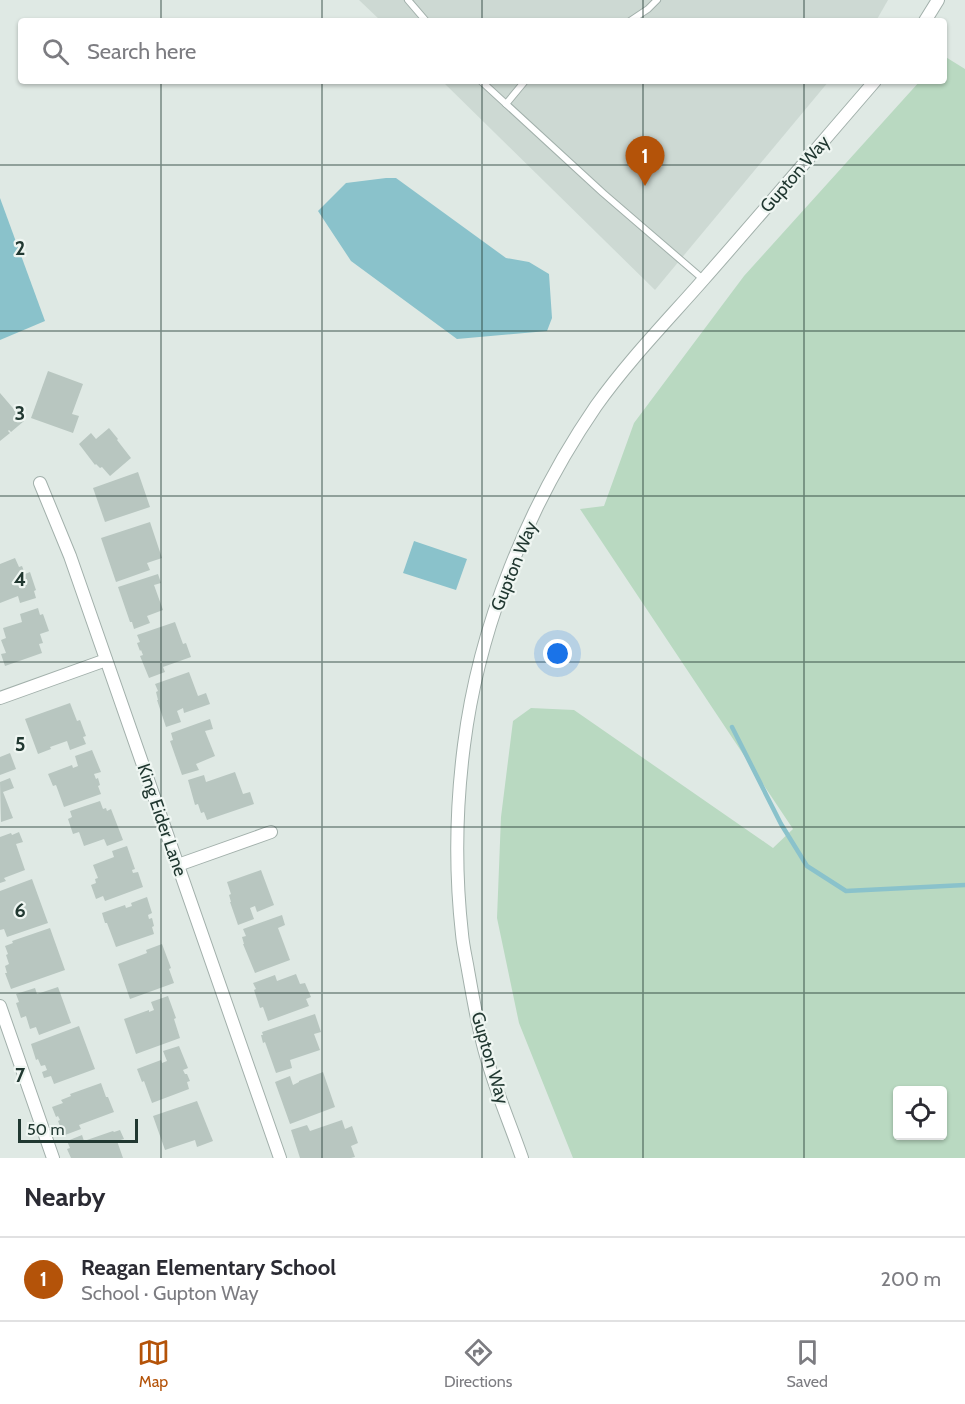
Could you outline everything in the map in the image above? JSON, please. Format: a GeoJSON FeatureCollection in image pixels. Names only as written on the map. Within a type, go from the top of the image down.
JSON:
{"type":"FeatureCollection","features":[{"type":"Feature","properties":{"kind":"street"},"geometry":{"type":"LineString","coordinates":[[927,18],[938,0]]}},
{"type":"Feature","properties":{"kind":"street","name":"Gupton Way"},"geometry":{"type":"LineString","coordinates":[[522,1158],[490,1070],[473,1002],[462,936],[458,875],[458,814],[464,744],[476,677],[491,622],[510,568],[538,506],[563,458],[597,404],[643,347],[704,280],[872,84]]}},
{"type":"Feature","properties":{"kind":"street","name":"King Eider Lane"},"geometry":{"type":"LineString","coordinates":[[40,483],[70,556],[280,1158]]}},
{"type":"Feature","properties":{"kind":"street"},"geometry":{"type":"LineString","coordinates":[[0,698],[106,660]]}},
{"type":"Feature","properties":{"kind":"street"},"geometry":{"type":"LineString","coordinates":[[178,865],[271,832]]}},
{"type":"Feature","properties":{"kind":"street"},"geometry":{"type":"LineString","coordinates":[[0,1006],[53,1158]]}},
{"type":"Feature","properties":{"kind":"lane"},"geometry":{"type":"LineString","coordinates":[[408,0],[423,18]]}},
{"type":"Feature","properties":{"kind":"lane"},"geometry":{"type":"LineString","coordinates":[[634,18],[657,0]]}},
{"type":"Feature","properties":{"kind":"lane"},"geometry":{"type":"LineString","coordinates":[[484,84],[603,193],[704,280]]}},
{"type":"Feature","properties":{"kind":"lane"},"geometry":{"type":"LineString","coordinates":[[506,104],[523,84]]}},
{"type":"Feature","properties":{"kind":"shaded area"},"geometry":{"type":"Polygon","coordinates":[[[359,0],[888,0],[878,18],[378,18],[359,0]]]}},
{"type":"Feature","properties":{"kind":"shaded area"},"geometry":{"type":"Polygon","coordinates":[[[445,84],[827,84],[655,290],[445,84]]]}},
{"type":"Feature","properties":{"kind":"green space"},"geometry":{"type":"Polygon","coordinates":[[[947,58],[965,69],[965,1158],[573,1158],[519,1023],[497,918],[501,817],[513,721],[531,708],[574,710],[773,848],[793,829],[580,509],[604,506],[634,423],[744,276],[917,84],[947,84],[947,58]]]}},
{"type":"Feature","properties":{"kind":"water"},"geometry":{"type":"Polygon","coordinates":[[[396,178],[506,258],[529,262],[549,274],[552,318],[547,331],[457,339],[351,261],[318,211],[346,183],[396,178]]]}},
{"type":"Feature","properties":{"kind":"water"},"geometry":{"type":"Polygon","coordinates":[[[0,198],[45,321],[0,340],[0,198]]]}},
{"type":"Feature","properties":{"kind":"water"},"geometry":{"type":"Polygon","coordinates":[[[414,541],[467,559],[456,590],[403,573],[414,541]]]}},
{"type":"Feature","properties":{"kind":"building"},"geometry":{"type":"Polygon","coordinates":[[[48,371],[83,384],[72,414],[79,416],[73,433],[31,418],[48,371]]]}},
{"type":"Feature","properties":{"kind":"building"},"geometry":{"type":"Polygon","coordinates":[[[0,393],[24,421],[11,432],[9,430],[10,433],[0,441],[0,393]]]}},
{"type":"Feature","properties":{"kind":"building"},"geometry":{"type":"Polygon","coordinates":[[[109,428],[131,458],[110,476],[102,467],[95,465],[79,444],[91,433],[96,439],[109,428]]]}},
{"type":"Feature","properties":{"kind":"building"},"geometry":{"type":"Polygon","coordinates":[[[138,472],[150,507],[105,522],[93,488],[138,472]]]}},
{"type":"Feature","properties":{"kind":"building"},"geometry":{"type":"Polygon","coordinates":[[[150,522],[162,558],[147,563],[150,570],[116,582],[101,538],[150,522]]]}},
{"type":"Feature","properties":{"kind":"building"},"geometry":{"type":"Polygon","coordinates":[[[15,558],[25,574],[30,572],[36,598],[20,603],[18,596],[0,603],[0,564],[15,558]]]}},
{"type":"Feature","properties":{"kind":"building"},"geometry":{"type":"Polygon","coordinates":[[[158,574],[161,583],[154,585],[163,610],[147,616],[150,623],[134,629],[118,587],[158,574]]]}},
{"type":"Feature","properties":{"kind":"building"},"geometry":{"type":"Polygon","coordinates":[[[38,608],[40,615],[43,614],[49,631],[40,634],[43,643],[39,644],[42,653],[5,666],[1,654],[6,653],[1,640],[6,638],[3,628],[22,622],[20,614],[38,608]]]}},
{"type":"Feature","properties":{"kind":"building"},"geometry":{"type":"Polygon","coordinates":[[[175,622],[183,644],[186,643],[191,657],[163,667],[165,672],[149,678],[140,656],[143,655],[137,643],[140,642],[137,635],[175,622]]]}},
{"type":"Feature","properties":{"kind":"building"},"geometry":{"type":"Polygon","coordinates":[[[189,672],[198,696],[206,693],[210,704],[184,713],[183,708],[177,711],[181,722],[166,727],[157,700],[156,692],[158,691],[155,684],[189,672]]]}},
{"type":"Feature","properties":{"kind":"building"},"geometry":{"type":"Polygon","coordinates":[[[70,703],[77,721],[80,720],[86,736],[83,737],[86,744],[70,750],[67,741],[38,754],[25,719],[70,703]]]}},
{"type":"Feature","properties":{"kind":"building"},"geometry":{"type":"Polygon","coordinates":[[[210,719],[213,729],[205,731],[215,756],[196,764],[199,770],[182,775],[170,741],[173,740],[171,733],[210,719]]]}},
{"type":"Feature","properties":{"kind":"building"},"geometry":{"type":"Polygon","coordinates":[[[92,750],[101,772],[94,774],[96,779],[98,778],[101,794],[64,807],[56,785],[53,786],[48,774],[72,765],[73,768],[78,766],[75,756],[92,750]]]}},
{"type":"Feature","properties":{"kind":"building"},"geometry":{"type":"Polygon","coordinates":[[[10,753],[16,769],[0,775],[0,757],[10,753]]]}},
{"type":"Feature","properties":{"kind":"building"},"geometry":{"type":"Polygon","coordinates":[[[235,772],[243,794],[250,792],[254,804],[207,820],[198,804],[195,805],[188,780],[204,775],[206,782],[235,772]]]}},
{"type":"Feature","properties":{"kind":"building"},"geometry":{"type":"Polygon","coordinates":[[[10,778],[14,788],[3,792],[13,818],[1,822],[0,782],[10,778]]]}},
{"type":"Feature","properties":{"kind":"building"},"geometry":{"type":"Polygon","coordinates":[[[100,801],[103,809],[106,808],[107,811],[111,809],[123,840],[107,846],[104,839],[84,846],[79,832],[73,834],[68,819],[72,817],[70,811],[100,801]]]}},
{"type":"Feature","properties":{"kind":"building"},"geometry":{"type":"Polygon","coordinates":[[[19,832],[23,842],[16,844],[25,870],[4,878],[6,881],[0,883],[0,837],[19,832]]]}},
{"type":"Feature","properties":{"kind":"building"},"geometry":{"type":"Polygon","coordinates":[[[127,846],[135,869],[132,870],[133,873],[138,872],[143,887],[105,901],[103,896],[96,899],[91,885],[96,883],[95,879],[98,878],[93,865],[114,857],[112,851],[127,846]]]}},
{"type":"Feature","properties":{"kind":"building"},"geometry":{"type":"Polygon","coordinates":[[[261,870],[274,905],[257,912],[255,906],[250,908],[254,919],[238,925],[230,902],[229,895],[231,894],[227,882],[261,870]]]}},
{"type":"Feature","properties":{"kind":"building"},"geometry":{"type":"Polygon","coordinates":[[[32,879],[48,923],[7,937],[4,929],[0,930],[0,891],[32,879]]]}},
{"type":"Feature","properties":{"kind":"building"},"geometry":{"type":"Polygon","coordinates":[[[147,897],[152,913],[148,915],[149,919],[152,918],[154,934],[116,947],[102,913],[125,905],[126,908],[132,906],[131,903],[147,897]]]}},
{"type":"Feature","properties":{"kind":"building"},"geometry":{"type":"Polygon","coordinates":[[[282,915],[285,925],[278,928],[290,960],[255,973],[243,944],[242,937],[246,936],[243,929],[282,915]]]}},
{"type":"Feature","properties":{"kind":"building"},"geometry":{"type":"Polygon","coordinates":[[[50,928],[65,970],[11,989],[5,973],[7,973],[5,966],[9,964],[5,946],[13,943],[12,941],[50,928]]]}},
{"type":"Feature","properties":{"kind":"building"},"geometry":{"type":"Polygon","coordinates":[[[162,944],[174,983],[130,999],[118,964],[147,953],[146,950],[162,944]]]}},
{"type":"Feature","properties":{"kind":"building"},"geometry":{"type":"Polygon","coordinates":[[[296,974],[300,984],[305,983],[311,997],[306,999],[309,1006],[268,1021],[263,1007],[260,1008],[253,983],[275,975],[277,981],[296,974]]]}},
{"type":"Feature","properties":{"kind":"building"},"geometry":{"type":"Polygon","coordinates":[[[58,987],[71,1023],[39,1035],[36,1027],[30,1029],[26,1016],[21,1018],[16,1003],[19,1002],[16,994],[35,988],[37,994],[58,987]]]}},
{"type":"Feature","properties":{"kind":"building"},"geometry":{"type":"Polygon","coordinates":[[[168,996],[180,1038],[136,1054],[124,1019],[154,1010],[151,1002],[168,996]]]}},
{"type":"Feature","properties":{"kind":"building"},"geometry":{"type":"Polygon","coordinates":[[[315,1014],[321,1032],[314,1034],[320,1050],[290,1060],[292,1068],[276,1073],[265,1042],[263,1043],[262,1032],[315,1014]]]}},
{"type":"Feature","properties":{"kind":"building"},"geometry":{"type":"Polygon","coordinates":[[[79,1026],[95,1069],[54,1084],[51,1076],[44,1078],[42,1072],[47,1070],[45,1065],[41,1066],[38,1059],[36,1060],[31,1044],[79,1026]]]}},
{"type":"Feature","properties":{"kind":"building"},"geometry":{"type":"Polygon","coordinates":[[[179,1046],[188,1068],[183,1070],[190,1081],[187,1082],[189,1089],[152,1103],[137,1069],[161,1060],[162,1063],[167,1061],[163,1051],[179,1046]]]}},
{"type":"Feature","properties":{"kind":"building"},"geometry":{"type":"Polygon","coordinates":[[[323,1072],[335,1107],[290,1124],[275,1082],[290,1076],[293,1085],[323,1072]]]}},
{"type":"Feature","properties":{"kind":"building"},"geometry":{"type":"Polygon","coordinates":[[[101,1083],[114,1112],[79,1125],[81,1129],[65,1135],[52,1107],[63,1103],[61,1100],[71,1096],[70,1094],[101,1083]]]}},
{"type":"Feature","properties":{"kind":"building"},"geometry":{"type":"Polygon","coordinates":[[[197,1101],[213,1141],[197,1147],[195,1140],[165,1150],[153,1116],[197,1101]]]}},
{"type":"Feature","properties":{"kind":"building"},"geometry":{"type":"Polygon","coordinates":[[[342,1120],[345,1129],[352,1126],[358,1143],[351,1146],[355,1157],[300,1158],[291,1130],[307,1125],[310,1131],[342,1120]]]}},
{"type":"Feature","properties":{"kind":"building"},"geometry":{"type":"Polygon","coordinates":[[[120,1130],[124,1139],[117,1141],[123,1158],[71,1158],[67,1149],[70,1148],[67,1141],[82,1135],[84,1141],[120,1130]]]}},
{"type":"Feature","properties":{"kind":"waterway"},"geometry":{"type":"LineString","coordinates":[[732,727],[781,824],[807,866],[846,891],[965,885]]}},
{"type":"Feature","properties":{"kind":"place","name":"Reagan Elementary School"},"geometry":{"type":"Point","coordinates":[645,186]}}]}
